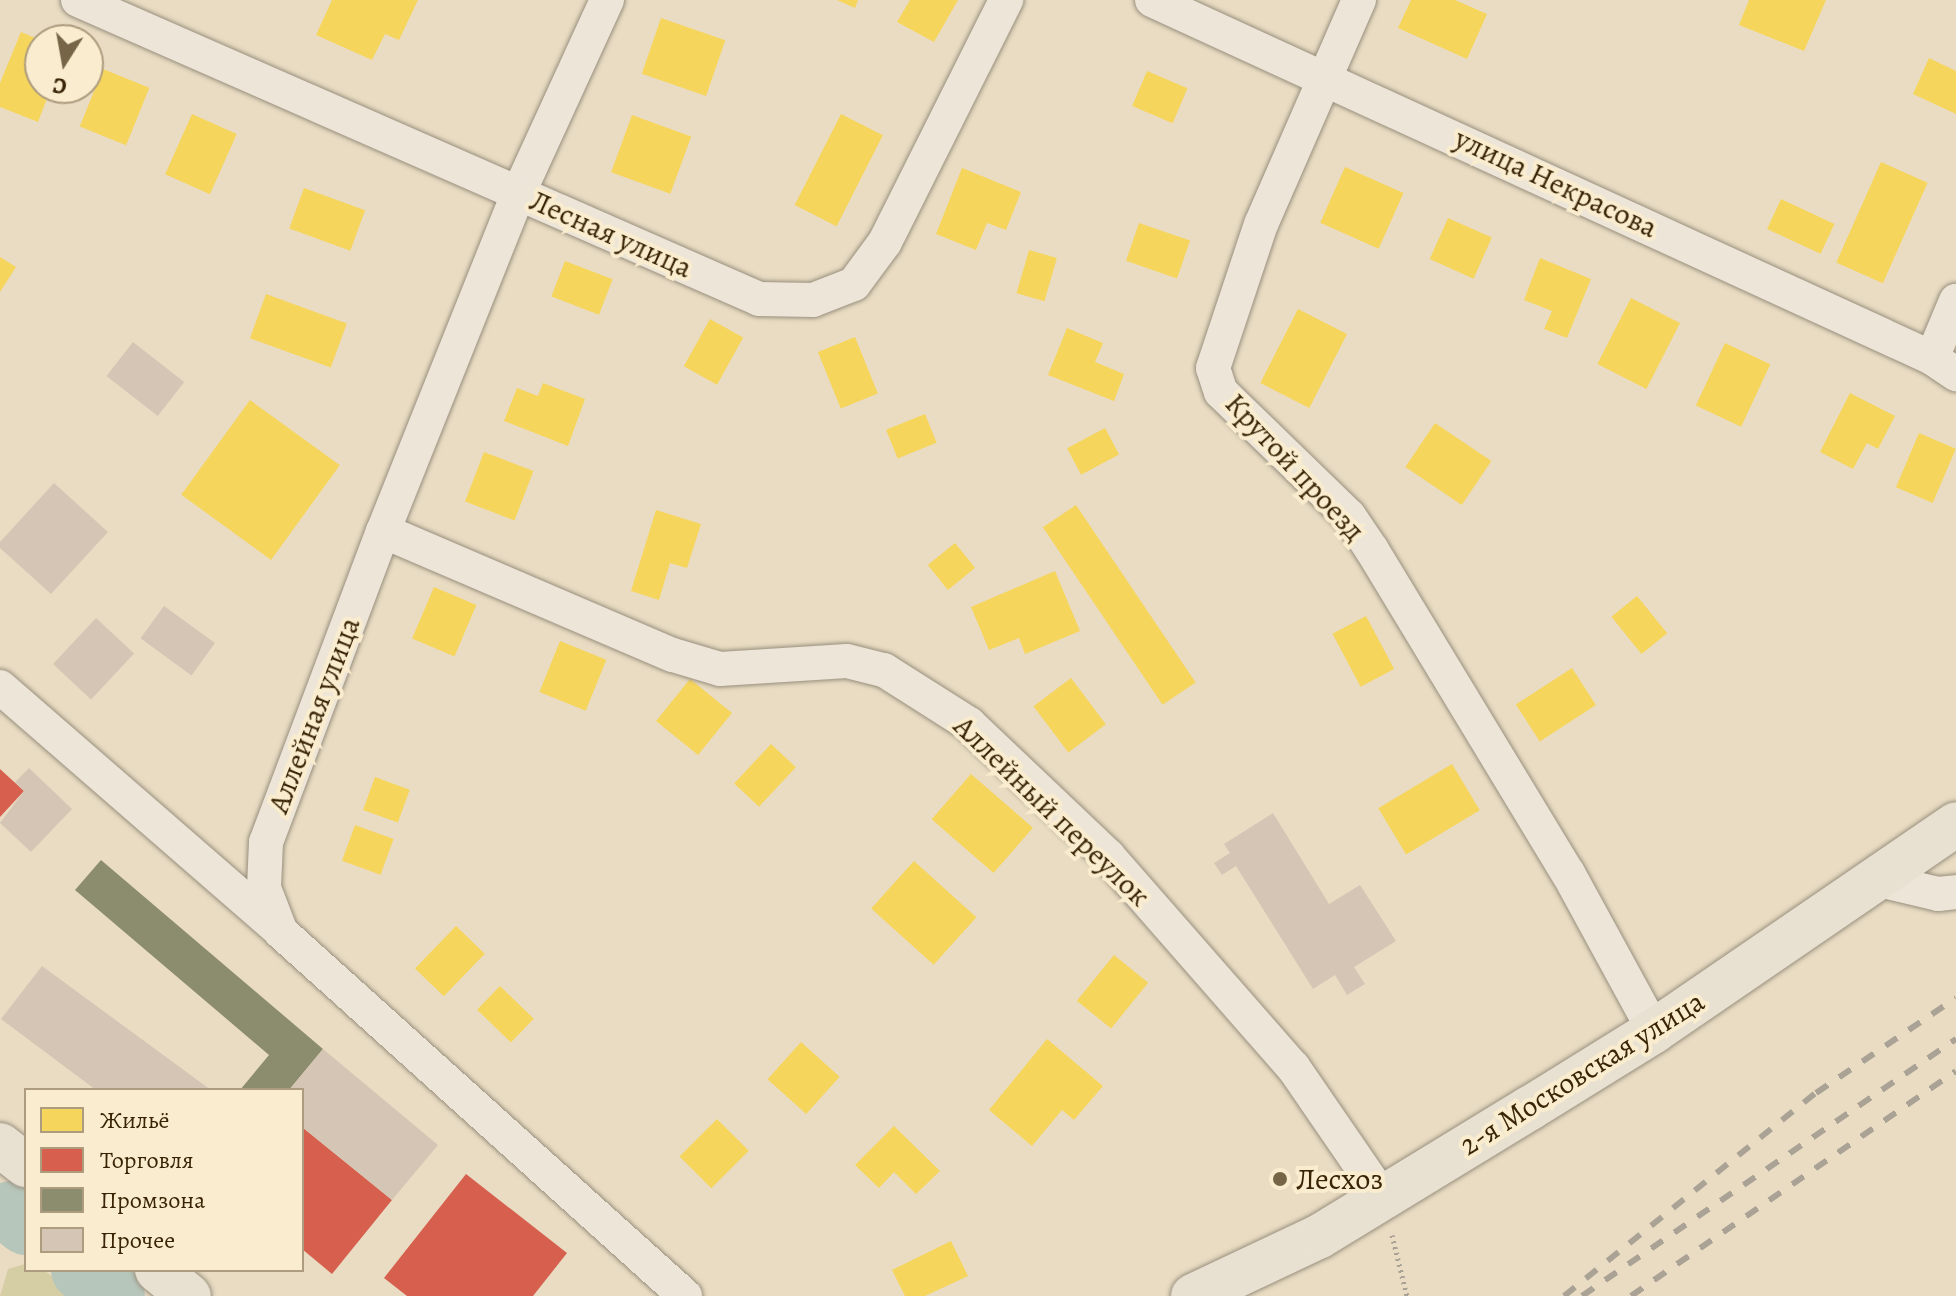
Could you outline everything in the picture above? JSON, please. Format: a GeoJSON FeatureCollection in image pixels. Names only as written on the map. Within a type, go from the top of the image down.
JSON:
{"type":"FeatureCollection","features":[{"type":"Feature","properties":{"kind":"main road","name":"2-я Московская улица"},"geometry":{"type":"LineString","coordinates":[[1193,1296],[1320,1236],[1654,1031],[1956,824]]}},
{"type":"Feature","properties":{"kind":"main road"},"geometry":{"type":"LineString","coordinates":[[0,1145],[24,1163]]}},
{"type":"Feature","properties":{"kind":"main road"},"geometry":{"type":"LineString","coordinates":[[159,1272],[189,1296]]}},
{"type":"Feature","properties":{"kind":"street","name":"Лесная улица"},"geometry":{"type":"LineString","coordinates":[[78,0],[759,299],[813,300],[854,284],[885,242],[1006,0]]}},
{"type":"Feature","properties":{"kind":"street","name":"Аллейная улица"},"geometry":{"type":"LineString","coordinates":[[607,0],[518,194],[383,531],[266,842],[264,888],[281,932],[685,1296]]}},
{"type":"Feature","properties":{"kind":"street","name":"улица Некрасова"},"geometry":{"type":"LineString","coordinates":[[1152,0],[1326,77],[1944,366]]}},
{"type":"Feature","properties":{"kind":"street","name":"Крутой проезд"},"geometry":{"type":"LineString","coordinates":[[1359,0],[1261,224],[1213,368],[1221,392],[1349,516],[1568,873],[1654,1031]]}},
{"type":"Feature","properties":{"kind":"street"},"geometry":{"type":"LineString","coordinates":[[1944,366],[1956,301]]}},
{"type":"Feature","properties":{"kind":"street","name":"Аллейный переулок"},"geometry":{"type":"LineString","coordinates":[[383,531],[673,655],[720,669],[847,661],[884,670],[969,724],[1108,856],[1293,1067],[1383,1198]]}},
{"type":"Feature","properties":{"kind":"street"},"geometry":{"type":"LineString","coordinates":[[0,687],[281,932]]}},
{"type":"Feature","properties":{"kind":"street"},"geometry":{"type":"LineString","coordinates":[[1875,879],[1938,894],[1956,892]]}},
{"type":"Feature","properties":{"kind":"path"},"geometry":{"type":"LineString","coordinates":[[1383,1198],[1407,1296]]}},
{"type":"Feature","properties":{"kind":"shaded area"},"geometry":{"type":"Polygon","coordinates":[[[24,1264],[24,1272],[46,1272],[76,1296],[0,1296],[8,1269],[24,1264]]]}},
{"type":"Feature","properties":{"kind":"building: Жильё"},"geometry":{"type":"Polygon","coordinates":[[[332,0],[418,0],[399,40],[385,34],[372,60],[316,35],[332,0]]]}},
{"type":"Feature","properties":{"kind":"building: Жильё"},"geometry":{"type":"Polygon","coordinates":[[[837,0],[858,0],[855,8],[837,0]]]}},
{"type":"Feature","properties":{"kind":"building: Жильё"},"geometry":{"type":"Polygon","coordinates":[[[910,0],[958,0],[934,42],[897,22],[910,0]]]}},
{"type":"Feature","properties":{"kind":"building: Жильё"},"geometry":{"type":"Polygon","coordinates":[[[1411,0],[1455,0],[1487,14],[1467,59],[1398,28],[1411,0]]]}},
{"type":"Feature","properties":{"kind":"building: Жильё"},"geometry":{"type":"Polygon","coordinates":[[[1749,0],[1826,0],[1804,51],[1739,25],[1749,0]]]}},
{"type":"Feature","properties":{"kind":"building: Жильё"},"geometry":{"type":"Polygon","coordinates":[[[661,18],[725,40],[706,96],[642,74],[661,18]]]}},
{"type":"Feature","properties":{"kind":"building: Жильё"},"geometry":{"type":"Polygon","coordinates":[[[21,32],[24,33],[24,104],[45,104],[38,122],[0,107],[0,83],[21,32]]]}},
{"type":"Feature","properties":{"kind":"building: Жильё"},"geometry":{"type":"Polygon","coordinates":[[[1929,58],[1956,71],[1956,114],[1913,94],[1929,58]]]}},
{"type":"Feature","properties":{"kind":"building: Жильё"},"geometry":{"type":"Polygon","coordinates":[[[104,69],[149,88],[126,145],[80,126],[89,104],[104,104],[104,69]]]}},
{"type":"Feature","properties":{"kind":"building: Жильё"},"geometry":{"type":"Polygon","coordinates":[[[1147,71],[1188,88],[1173,123],[1132,106],[1147,71]]]}},
{"type":"Feature","properties":{"kind":"building: Жильё"},"geometry":{"type":"Polygon","coordinates":[[[192,114],[237,134],[210,194],[165,174],[192,114]]]}},
{"type":"Feature","properties":{"kind":"building: Жильё"},"geometry":{"type":"Polygon","coordinates":[[[841,114],[883,135],[837,226],[795,205],[841,114]]]}},
{"type":"Feature","properties":{"kind":"building: Жильё"},"geometry":{"type":"Polygon","coordinates":[[[632,115],[691,137],[670,194],[611,172],[632,115]]]}},
{"type":"Feature","properties":{"kind":"building: Жильё"},"geometry":{"type":"Polygon","coordinates":[[[1881,162],[1928,183],[1883,283],[1836,262],[1881,162]]]}},
{"type":"Feature","properties":{"kind":"building: Жильё"},"geometry":{"type":"Polygon","coordinates":[[[1345,167],[1403,193],[1379,249],[1320,223],[1345,167]]]}},
{"type":"Feature","properties":{"kind":"building: Жильё"},"geometry":{"type":"Polygon","coordinates":[[[962,168],[1021,192],[1006,230],[987,223],[976,250],[936,234],[962,168]]]}},
{"type":"Feature","properties":{"kind":"building: Жильё"},"geometry":{"type":"Polygon","coordinates":[[[304,188],[365,210],[350,251],[289,228],[304,188]]]}},
{"type":"Feature","properties":{"kind":"building: Жильё"},"geometry":{"type":"Polygon","coordinates":[[[1781,199],[1834,224],[1821,254],[1767,229],[1781,199]]]}},
{"type":"Feature","properties":{"kind":"building: Жильё"},"geometry":{"type":"Polygon","coordinates":[[[1448,218],[1492,238],[1474,279],[1430,259],[1448,218]]]}},
{"type":"Feature","properties":{"kind":"building: Жильё"},"geometry":{"type":"Polygon","coordinates":[[[1139,223],[1190,241],[1177,278],[1126,261],[1139,223]]]}},
{"type":"Feature","properties":{"kind":"building: Жильё"},"geometry":{"type":"Polygon","coordinates":[[[1029,250],[1057,258],[1044,301],[1017,293],[1029,250]]]}},
{"type":"Feature","properties":{"kind":"building: Жильё"},"geometry":{"type":"Polygon","coordinates":[[[0,257],[16,267],[0,292],[0,257]]]}},
{"type":"Feature","properties":{"kind":"building: Жильё"},"geometry":{"type":"Polygon","coordinates":[[[1540,258],[1591,279],[1567,338],[1544,329],[1552,311],[1524,300],[1540,258]]]}},
{"type":"Feature","properties":{"kind":"building: Жильё"},"geometry":{"type":"Polygon","coordinates":[[[565,261],[613,279],[599,315],[551,296],[565,261]]]}},
{"type":"Feature","properties":{"kind":"building: Жильё"},"geometry":{"type":"Polygon","coordinates":[[[266,294],[347,323],[331,368],[250,338],[266,294]]]}},
{"type":"Feature","properties":{"kind":"building: Жильё"},"geometry":{"type":"Polygon","coordinates":[[[1631,298],[1680,323],[1646,389],[1597,364],[1631,298]]]}},
{"type":"Feature","properties":{"kind":"building: Жильё"},"geometry":{"type":"Polygon","coordinates":[[[1298,309],[1347,334],[1309,408],[1260,383],[1298,309]]]}},
{"type":"Feature","properties":{"kind":"building: Жильё"},"geometry":{"type":"Polygon","coordinates":[[[710,319],[743,337],[717,385],[684,366],[710,319]]]}},
{"type":"Feature","properties":{"kind":"building: Жильё"},"geometry":{"type":"Polygon","coordinates":[[[1067,328],[1103,343],[1095,362],[1124,374],[1114,401],[1048,375],[1067,328]]]}},
{"type":"Feature","properties":{"kind":"building: Жильё"},"geometry":{"type":"Polygon","coordinates":[[[855,337],[878,394],[841,409],[818,352],[855,337]]]}},
{"type":"Feature","properties":{"kind":"building: Жильё"},"geometry":{"type":"Polygon","coordinates":[[[1725,343],[1770,364],[1741,427],[1696,406],[1725,343]]]}},
{"type":"Feature","properties":{"kind":"building: Жильё"},"geometry":{"type":"Polygon","coordinates":[[[543,383],[585,399],[568,446],[504,421],[517,388],[538,396],[543,383]]]}},
{"type":"Feature","properties":{"kind":"building: Жильё"},"geometry":{"type":"Polygon","coordinates":[[[1850,393],[1895,416],[1878,449],[1867,443],[1853,469],[1820,452],[1850,393]]]}},
{"type":"Feature","properties":{"kind":"building: Жильё"},"geometry":{"type":"Polygon","coordinates":[[[250,400],[340,465],[271,560],[181,495],[250,400]]]}},
{"type":"Feature","properties":{"kind":"building: Жильё"},"geometry":{"type":"Polygon","coordinates":[[[925,414],[937,443],[898,458],[886,430],[925,414]]]}},
{"type":"Feature","properties":{"kind":"building: Жильё"},"geometry":{"type":"Polygon","coordinates":[[[1435,423],[1491,461],[1462,505],[1405,467],[1435,423]]]}},
{"type":"Feature","properties":{"kind":"building: Жильё"},"geometry":{"type":"Polygon","coordinates":[[[1105,428],[1119,454],[1081,475],[1067,448],[1105,428]]]}},
{"type":"Feature","properties":{"kind":"building: Жильё"},"geometry":{"type":"Polygon","coordinates":[[[1919,433],[1956,449],[1933,503],[1896,487],[1919,433]]]}},
{"type":"Feature","properties":{"kind":"building: Жильё"},"geometry":{"type":"Polygon","coordinates":[[[484,452],[533,471],[514,520],[465,501],[484,452]]]}},
{"type":"Feature","properties":{"kind":"building: Жильё"},"geometry":{"type":"Polygon","coordinates":[[[1076,505],[1196,682],[1163,705],[1043,527],[1076,505]]]}},
{"type":"Feature","properties":{"kind":"building: Жильё"},"geometry":{"type":"Polygon","coordinates":[[[656,510],[701,524],[687,568],[670,563],[659,600],[631,591],[656,510]]]}},
{"type":"Feature","properties":{"kind":"building: Жильё"},"geometry":{"type":"Polygon","coordinates":[[[955,543],[975,568],[948,590],[928,565],[955,543]]]}},
{"type":"Feature","properties":{"kind":"building: Жильё"},"geometry":{"type":"Polygon","coordinates":[[[1055,571],[1080,631],[1025,654],[1019,638],[989,650],[971,607],[1055,571]]]}},
{"type":"Feature","properties":{"kind":"building: Жильё"},"geometry":{"type":"Polygon","coordinates":[[[434,587],[476,605],[454,657],[412,639],[434,587]]]}},
{"type":"Feature","properties":{"kind":"building: Жильё"},"geometry":{"type":"Polygon","coordinates":[[[1637,596],[1667,633],[1642,654],[1611,617],[1637,596]]]}},
{"type":"Feature","properties":{"kind":"building: Жильё"},"geometry":{"type":"Polygon","coordinates":[[[1366,616],[1394,669],[1361,687],[1332,634],[1366,616]]]}},
{"type":"Feature","properties":{"kind":"building: Жильё"},"geometry":{"type":"Polygon","coordinates":[[[560,641],[606,660],[586,711],[539,692],[560,641]]]}},
{"type":"Feature","properties":{"kind":"building: Жильё"},"geometry":{"type":"Polygon","coordinates":[[[1572,668],[1596,705],[1540,741],[1516,704],[1572,668]]]}},
{"type":"Feature","properties":{"kind":"building: Жильё"},"geometry":{"type":"Polygon","coordinates":[[[1071,678],[1106,724],[1068,753],[1033,706],[1071,678]]]}},
{"type":"Feature","properties":{"kind":"building: Жильё"},"geometry":{"type":"Polygon","coordinates":[[[690,679],[732,713],[698,755],[656,721],[690,679]]]}},
{"type":"Feature","properties":{"kind":"building: Жильё"},"geometry":{"type":"Polygon","coordinates":[[[771,744],[796,767],[759,807],[734,783],[771,744]]]}},
{"type":"Feature","properties":{"kind":"building: Жильё"},"geometry":{"type":"Polygon","coordinates":[[[1452,764],[1480,810],[1406,855],[1378,808],[1452,764]]]}},
{"type":"Feature","properties":{"kind":"building: Жильё"},"geometry":{"type":"Polygon","coordinates":[[[971,774],[1033,828],[994,873],[932,819],[971,774]]]}},
{"type":"Feature","properties":{"kind":"building: Жильё"},"geometry":{"type":"Polygon","coordinates":[[[375,777],[410,790],[398,823],[363,810],[375,777]]]}},
{"type":"Feature","properties":{"kind":"building: Жильё"},"geometry":{"type":"Polygon","coordinates":[[[355,825],[394,839],[381,875],[342,861],[355,825]]]}},
{"type":"Feature","properties":{"kind":"building: Жильё"},"geometry":{"type":"Polygon","coordinates":[[[914,861],[976,917],[934,965],[871,909],[914,861]]]}},
{"type":"Feature","properties":{"kind":"building: Жильё"},"geometry":{"type":"Polygon","coordinates":[[[456,926],[485,954],[444,996],[415,968],[456,926]]]}},
{"type":"Feature","properties":{"kind":"building: Жильё"},"geometry":{"type":"Polygon","coordinates":[[[1114,955],[1148,983],[1111,1029],[1077,1001],[1114,955]]]}},
{"type":"Feature","properties":{"kind":"building: Жильё"},"geometry":{"type":"Polygon","coordinates":[[[500,986],[534,1019],[511,1042],[477,1010],[500,986]]]}},
{"type":"Feature","properties":{"kind":"building: Жильё"},"geometry":{"type":"Polygon","coordinates":[[[1047,1039],[1103,1086],[1074,1120],[1062,1110],[1032,1146],[989,1110],[1047,1039]]]}},
{"type":"Feature","properties":{"kind":"building: Жильё"},"geometry":{"type":"Polygon","coordinates":[[[801,1042],[840,1077],[806,1114],[768,1079],[801,1042]]]}},
{"type":"Feature","properties":{"kind":"building: Жильё"},"geometry":{"type":"Polygon","coordinates":[[[717,1119],[749,1151],[711,1188],[680,1156],[717,1119]]]}},
{"type":"Feature","properties":{"kind":"building: Жильё"},"geometry":{"type":"Polygon","coordinates":[[[894,1126],[940,1171],[916,1194],[894,1172],[879,1188],[855,1165],[894,1126]]]}},
{"type":"Feature","properties":{"kind":"building: Жильё"},"geometry":{"type":"Polygon","coordinates":[[[951,1241],[968,1276],[925,1296],[905,1296],[892,1270],[951,1241]]]}},
{"type":"Feature","properties":{"kind":"building: Торговля"},"geometry":{"type":"Polygon","coordinates":[[[0,769],[24,791],[0,817],[0,769]]]}},
{"type":"Feature","properties":{"kind":"building: Торговля"},"geometry":{"type":"Polygon","coordinates":[[[304,1129],[392,1200],[332,1274],[304,1251],[304,1129]]]}},
{"type":"Feature","properties":{"kind":"building: Торговля"},"geometry":{"type":"Polygon","coordinates":[[[466,1174],[567,1253],[533,1296],[407,1296],[384,1278],[466,1174]]]}},
{"type":"Feature","properties":{"kind":"building: Промзона"},"geometry":{"type":"Polygon","coordinates":[[[101,860],[323,1049],[291,1088],[242,1088],[269,1055],[75,890],[101,860]]]}},
{"type":"Feature","properties":{"kind":"building: Прочее"},"geometry":{"type":"Polygon","coordinates":[[[133,342],[184,382],[158,416],[107,376],[133,342]]]}},
{"type":"Feature","properties":{"kind":"building: Прочее"},"geometry":{"type":"Polygon","coordinates":[[[54,483],[108,532],[51,594],[0,548],[0,542],[54,483]]]}},
{"type":"Feature","properties":{"kind":"building: Прочее"},"geometry":{"type":"Polygon","coordinates":[[[164,606],[215,643],[191,675],[140,638],[164,606]]]}},
{"type":"Feature","properties":{"kind":"building: Прочее"},"geometry":{"type":"Polygon","coordinates":[[[96,618],[134,653],[91,700],[53,664],[96,618]]]}},
{"type":"Feature","properties":{"kind":"building: Прочее"},"geometry":{"type":"Polygon","coordinates":[[[29,768],[72,809],[31,852],[0,823],[24,791],[15,782],[29,768]]]}},
{"type":"Feature","properties":{"kind":"building: Прочее"},"geometry":{"type":"Polygon","coordinates":[[[1273,813],[1329,904],[1360,885],[1396,941],[1354,967],[1365,984],[1347,995],[1335,975],[1313,989],[1236,866],[1222,875],[1214,863],[1230,853],[1224,844],[1273,813]]]}},
{"type":"Feature","properties":{"kind":"building: Прочее"},"geometry":{"type":"Polygon","coordinates":[[[42,966],[208,1088],[93,1088],[1,1019],[42,966]]]}},
{"type":"Feature","properties":{"kind":"building: Прочее"},"geometry":{"type":"Polygon","coordinates":[[[323,1049],[438,1145],[392,1200],[304,1129],[304,1088],[291,1088],[323,1049]]]}},
{"type":"Feature","properties":{"kind":"waterway"},"geometry":{"type":"LineString","coordinates":[[11,1212],[24,1222]]}},
{"type":"Feature","properties":{"kind":"waterway"},"geometry":{"type":"LineString","coordinates":[[84,1272],[114,1296]]}},
{"type":"Feature","properties":{"kind":"railway"},"geometry":{"type":"LineString","coordinates":[[1564,1296],[1816,1093],[1956,998]]}},
{"type":"Feature","properties":{"kind":"railway"},"geometry":{"type":"LineString","coordinates":[[1582,1296],[1956,1039]]}},
{"type":"Feature","properties":{"kind":"railway"},"geometry":{"type":"LineString","coordinates":[[1631,1296],[1956,1071]]}},
{"type":"Feature","properties":{"kind":"place","name":"Лесхоз"},"geometry":{"type":"Point","coordinates":[1280,1179]}}]}
